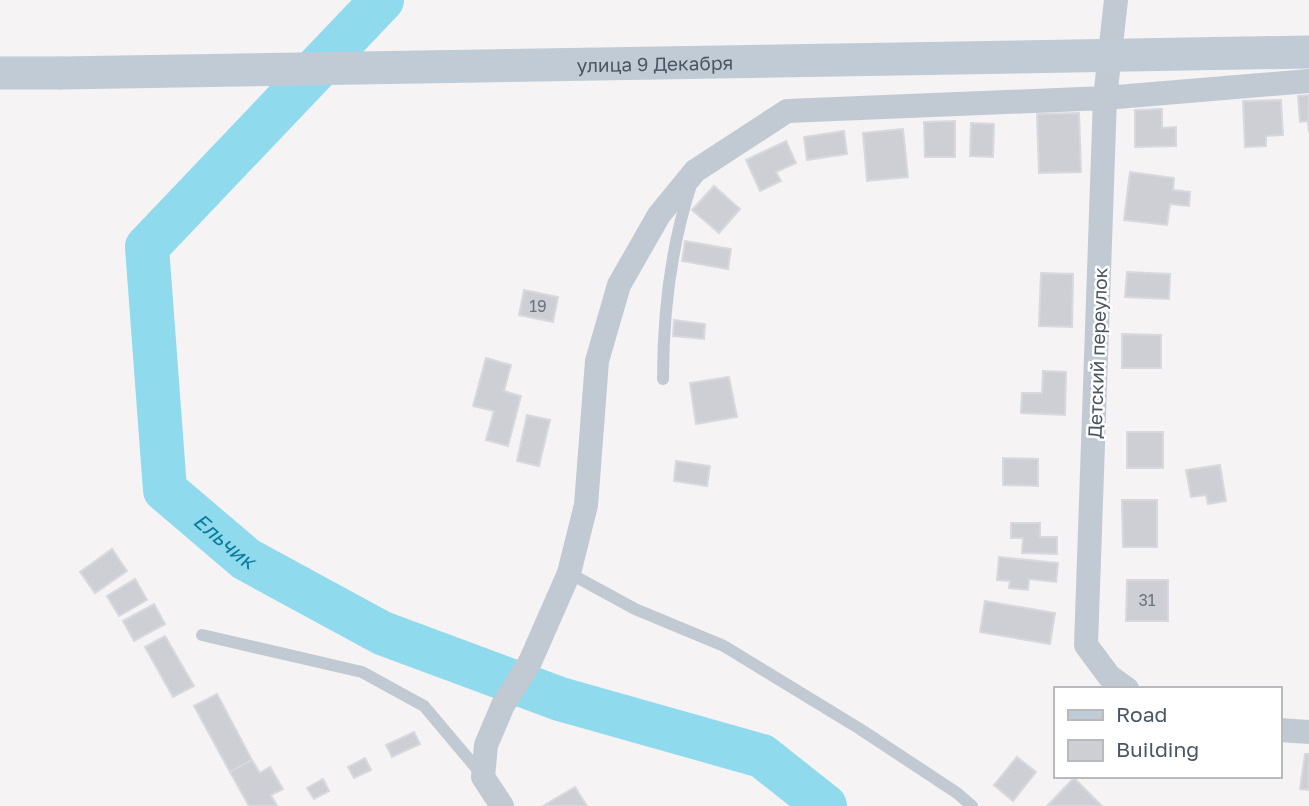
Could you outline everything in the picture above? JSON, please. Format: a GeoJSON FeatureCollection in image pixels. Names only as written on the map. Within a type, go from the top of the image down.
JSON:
{"type":"FeatureCollection","features":[{"type":"Feature","properties":{"kind":"main road","name":"улица 9 Декабря"},"geometry":{"type":"LineString","coordinates":[[0,73],[1309,52]]}},
{"type":"Feature","properties":{"kind":"street","name":"Детский переулок"},"geometry":{"type":"LineString","coordinates":[[1116,0],[1105,98],[1087,645],[1109,676],[1124,687]]}},
{"type":"Feature","properties":{"kind":"street"},"geometry":{"type":"LineString","coordinates":[[502,806],[483,777],[486,745],[503,705],[530,662],[569,573],[586,505],[597,362],[619,285],[659,215],[695,171],[787,111],[1105,98],[1309,82]]}},
{"type":"Feature","properties":{"kind":"street"},"geometry":{"type":"LineString","coordinates":[[1281,730],[1309,732]]}},
{"type":"Feature","properties":{"kind":"lane"},"geometry":{"type":"LineString","coordinates":[[663,379],[663,324],[677,229],[695,171]]}},
{"type":"Feature","properties":{"kind":"lane"},"geometry":{"type":"LineString","coordinates":[[569,573],[635,609],[724,646],[871,736],[957,793],[972,806]]}},
{"type":"Feature","properties":{"kind":"lane"},"geometry":{"type":"LineString","coordinates":[[202,635],[362,672],[424,706],[483,777]]}},
{"type":"Feature","properties":{"kind":"building"},"geometry":{"type":"Polygon","coordinates":[[[1309,95],[1309,132],[1308,121],[1300,122],[1298,96],[1309,95]]]}},
{"type":"Feature","properties":{"kind":"building"},"geometry":{"type":"Polygon","coordinates":[[[1281,100],[1283,135],[1266,136],[1266,146],[1245,147],[1243,101],[1281,100]]]}},
{"type":"Feature","properties":{"kind":"building"},"geometry":{"type":"Polygon","coordinates":[[[1162,109],[1162,128],[1176,127],[1176,146],[1135,147],[1135,110],[1162,109]]]}},
{"type":"Feature","properties":{"kind":"building"},"geometry":{"type":"Polygon","coordinates":[[[1079,113],[1081,172],[1039,173],[1037,114],[1079,113]]]}},
{"type":"Feature","properties":{"kind":"building"},"geometry":{"type":"Polygon","coordinates":[[[955,121],[955,157],[925,157],[924,122],[955,121]]]}},
{"type":"Feature","properties":{"kind":"building"},"geometry":{"type":"Polygon","coordinates":[[[971,123],[994,124],[993,157],[970,156],[971,123]]]}},
{"type":"Feature","properties":{"kind":"building"},"geometry":{"type":"Polygon","coordinates":[[[903,129],[908,177],[867,181],[863,133],[903,129]]]}},
{"type":"Feature","properties":{"kind":"building"},"geometry":{"type":"Polygon","coordinates":[[[844,131],[847,154],[807,160],[804,137],[844,131]]]}},
{"type":"Feature","properties":{"kind":"building"},"geometry":{"type":"Polygon","coordinates":[[[786,141],[796,163],[776,172],[781,181],[760,191],[746,160],[786,141]]]}},
{"type":"Feature","properties":{"kind":"building"},"geometry":{"type":"Polygon","coordinates":[[[1130,172],[1174,178],[1173,190],[1190,192],[1189,206],[1170,204],[1167,225],[1124,220],[1130,172]]]}},
{"type":"Feature","properties":{"kind":"building"},"geometry":{"type":"Polygon","coordinates":[[[714,186],[740,209],[719,233],[692,210],[714,186]]]}},
{"type":"Feature","properties":{"kind":"building"},"geometry":{"type":"Polygon","coordinates":[[[685,241],[731,249],[728,269],[682,261],[685,241]]]}},
{"type":"Feature","properties":{"kind":"building"},"geometry":{"type":"Polygon","coordinates":[[[1127,272],[1170,274],[1169,299],[1125,297],[1127,272]]]}},
{"type":"Feature","properties":{"kind":"building"},"geometry":{"type":"Polygon","coordinates":[[[1041,273],[1073,274],[1072,327],[1039,326],[1041,273]]]}},
{"type":"Feature","properties":{"kind":"building"},"geometry":{"type":"Polygon","coordinates":[[[524,290],[558,297],[553,322],[519,315],[524,290]]]}},
{"type":"Feature","properties":{"kind":"building"},"geometry":{"type":"Polygon","coordinates":[[[674,320],[705,324],[704,339],[673,336],[674,320]]]}},
{"type":"Feature","properties":{"kind":"building"},"geometry":{"type":"Polygon","coordinates":[[[1122,334],[1161,335],[1161,368],[1122,368],[1122,334]]]}},
{"type":"Feature","properties":{"kind":"building"},"geometry":{"type":"Polygon","coordinates":[[[486,358],[511,365],[504,391],[521,396],[508,446],[486,440],[494,411],[473,406],[486,358]]]}},
{"type":"Feature","properties":{"kind":"building"},"geometry":{"type":"Polygon","coordinates":[[[1043,371],[1066,372],[1065,415],[1021,413],[1022,393],[1042,393],[1043,371]]]}},
{"type":"Feature","properties":{"kind":"building"},"geometry":{"type":"Polygon","coordinates":[[[729,377],[737,417],[696,424],[690,383],[729,377]]]}},
{"type":"Feature","properties":{"kind":"building"},"geometry":{"type":"Polygon","coordinates":[[[527,415],[550,420],[539,466],[517,461],[527,415]]]}},
{"type":"Feature","properties":{"kind":"building"},"geometry":{"type":"Polygon","coordinates":[[[1127,432],[1163,432],[1163,468],[1127,468],[1127,432]]]}},
{"type":"Feature","properties":{"kind":"building"},"geometry":{"type":"Polygon","coordinates":[[[1003,458],[1038,459],[1038,486],[1003,485],[1003,458]]]}},
{"type":"Feature","properties":{"kind":"building"},"geometry":{"type":"Polygon","coordinates":[[[676,461],[710,466],[707,486],[674,481],[676,461]]]}},
{"type":"Feature","properties":{"kind":"building"},"geometry":{"type":"Polygon","coordinates":[[[1220,465],[1226,501],[1208,504],[1206,495],[1191,497],[1186,470],[1220,465]]]}},
{"type":"Feature","properties":{"kind":"building"},"geometry":{"type":"Polygon","coordinates":[[[1122,500],[1157,500],[1157,547],[1123,547],[1122,500]]]}},
{"type":"Feature","properties":{"kind":"building"},"geometry":{"type":"Polygon","coordinates":[[[1011,523],[1040,523],[1040,537],[1057,537],[1057,554],[1022,553],[1023,538],[1011,538],[1011,523]]]}},
{"type":"Feature","properties":{"kind":"building"},"geometry":{"type":"Polygon","coordinates":[[[112,549],[127,571],[95,593],[80,572],[112,549]]]}},
{"type":"Feature","properties":{"kind":"building"},"geometry":{"type":"Polygon","coordinates":[[[999,557],[1058,563],[1056,582],[1029,579],[1028,590],[1009,588],[1010,581],[997,580],[999,557]]]}},
{"type":"Feature","properties":{"kind":"building"},"geometry":{"type":"Polygon","coordinates":[[[135,579],[147,600],[119,616],[107,596],[135,579]]]}},
{"type":"Feature","properties":{"kind":"building"},"geometry":{"type":"Polygon","coordinates":[[[1127,580],[1168,580],[1168,621],[1126,621],[1127,580]]]}},
{"type":"Feature","properties":{"kind":"building"},"geometry":{"type":"Polygon","coordinates":[[[985,601],[1055,613],[1050,644],[980,632],[985,601]]]}},
{"type":"Feature","properties":{"kind":"building"},"geometry":{"type":"Polygon","coordinates":[[[154,604],[165,624],[134,641],[123,621],[154,604]]]}},
{"type":"Feature","properties":{"kind":"building"},"geometry":{"type":"Polygon","coordinates":[[[165,636],[194,686],[173,697],[145,647],[165,636]]]}},
{"type":"Feature","properties":{"kind":"building"},"geometry":{"type":"Polygon","coordinates":[[[217,694],[252,760],[230,772],[194,706],[217,694]]]}},
{"type":"Feature","properties":{"kind":"building"},"geometry":{"type":"Polygon","coordinates":[[[414,732],[420,744],[392,757],[386,745],[414,732]]]}},
{"type":"Feature","properties":{"kind":"building"},"geometry":{"type":"Polygon","coordinates":[[[1305,754],[1309,754],[1309,790],[1300,789],[1305,754]]]}},
{"type":"Feature","properties":{"kind":"building"},"geometry":{"type":"Polygon","coordinates":[[[1017,757],[1036,772],[1013,801],[994,785],[1017,757]]]}},
{"type":"Feature","properties":{"kind":"building"},"geometry":{"type":"Polygon","coordinates":[[[365,758],[371,770],[354,778],[348,767],[365,758]]]}},
{"type":"Feature","properties":{"kind":"building"},"geometry":{"type":"Polygon","coordinates":[[[252,760],[260,773],[270,767],[283,789],[271,795],[277,806],[249,806],[230,772],[252,760]]]}},
{"type":"Feature","properties":{"kind":"building"},"geometry":{"type":"Polygon","coordinates":[[[1074,778],[1102,806],[1047,806],[1074,778]]]}},
{"type":"Feature","properties":{"kind":"building"},"geometry":{"type":"Polygon","coordinates":[[[323,779],[329,791],[314,799],[307,788],[323,779]]]}},
{"type":"Feature","properties":{"kind":"building"},"geometry":{"type":"Polygon","coordinates":[[[575,787],[587,806],[543,806],[575,787]]]}},
{"type":"Feature","properties":{"kind":"waterway","name":"Ельчик"},"geometry":{"type":"LineString","coordinates":[[382,0],[147,247],[165,490],[246,559],[382,633],[560,699],[762,756],[825,806]]}}]}
